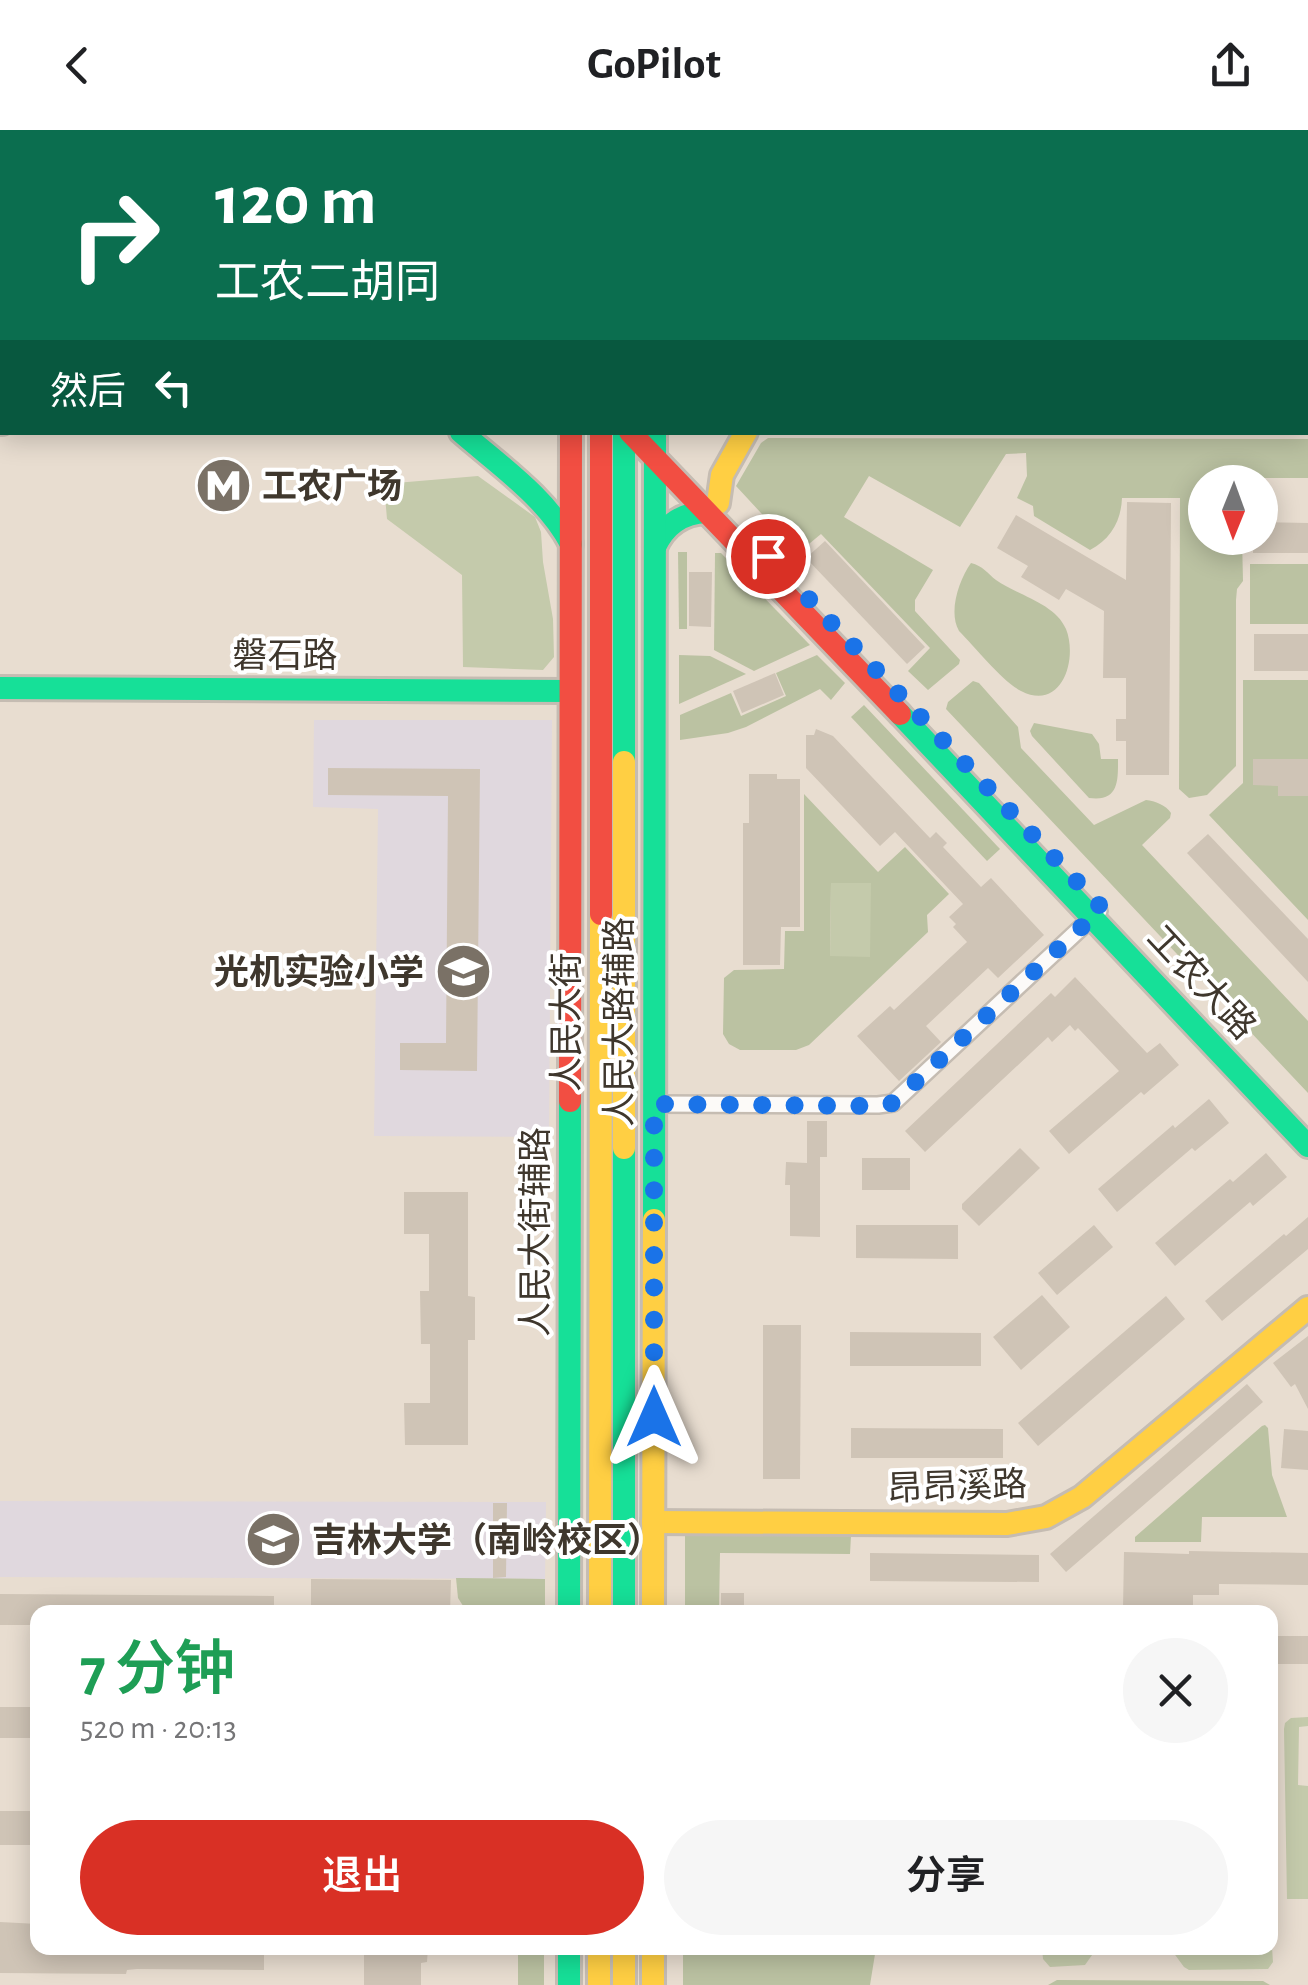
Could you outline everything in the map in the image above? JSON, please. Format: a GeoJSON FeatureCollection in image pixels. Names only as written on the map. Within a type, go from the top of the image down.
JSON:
{"type":"FeatureCollection","features":[{"type":"Feature","properties":{"kind":"main road"},"geometry":{"type":"LineString","coordinates":[[464,435],[548,509],[571,544]]}},
{"type":"Feature","properties":{"kind":"main road","name":"人民大街辅路"},"geometry":{"type":"LineString","coordinates":[[570,1605],[571,435]]}},
{"type":"Feature","properties":{"kind":"main road","name":"人民大街"},"geometry":{"type":"LineString","coordinates":[[600,1605],[602,435]]}},
{"type":"Feature","properties":{"kind":"main road","name":"人民大街"},"geometry":{"type":"LineString","coordinates":[[624,1605],[627,435]]}},
{"type":"Feature","properties":{"kind":"main road"},"geometry":{"type":"LineString","coordinates":[[654,547],[659,536],[676,520],[712,507],[722,476],[744,435]]}},
{"type":"Feature","properties":{"kind":"main road","name":"工农大路"},"geometry":{"type":"LineString","coordinates":[[654,440],[712,507],[1097,912],[1308,1126]]}},
{"type":"Feature","properties":{"kind":"main road","name":"人民大路辅路"},"geometry":{"type":"LineString","coordinates":[[653,1605],[654,440]]}},
{"type":"Feature","properties":{"kind":"main road","name":"磐石路"},"geometry":{"type":"LineString","coordinates":[[0,688],[570,691]]}},
{"type":"Feature","properties":{"kind":"main road","name":"工农大路"},"geometry":{"type":"LineString","coordinates":[[1097,912],[1308,1146]]}},
{"type":"Feature","properties":{"kind":"main road","name":"昂昂溪路"},"geometry":{"type":"LineString","coordinates":[[654,1522],[1038,1521],[1082,1497],[1308,1308]]}},
{"type":"Feature","properties":{"kind":"main road"},"geometry":{"type":"LineString","coordinates":[[569,1955],[569,1985]]}},
{"type":"Feature","properties":{"kind":"main road"},"geometry":{"type":"LineString","coordinates":[[599,1955],[599,1985]]}},
{"type":"Feature","properties":{"kind":"main road"},"geometry":{"type":"LineString","coordinates":[[624,1955],[624,1985]]}},
{"type":"Feature","properties":{"kind":"main road"},"geometry":{"type":"LineString","coordinates":[[653,1955],[653,1985]]}},
{"type":"Feature","properties":{"kind":"street"},"geometry":{"type":"LineString","coordinates":[[654,1104],[893,1103],[1097,912]]}},
{"type":"Feature","properties":{"kind":"shaded area","name":"光机实验小学"},"geometry":{"type":"Polygon","coordinates":[[[314,720],[552,720],[549,1137],[374,1136],[378,809],[313,807],[314,720]]]}},
{"type":"Feature","properties":{"kind":"shaded area","name":"吉林大学（南岭校区）"},"geometry":{"type":"Polygon","coordinates":[[[0,1501],[546,1502],[545,1579],[0,1577],[0,1501]]]}},
{"type":"Feature","properties":{"kind":"green space"},"geometry":{"type":"Polygon","coordinates":[[[768,438],[1308,439],[1308,478],[1278,478],[1278,465],[1188,465],[1188,555],[1242,555],[1243,581],[1236,600],[1236,766],[1207,795],[1189,798],[1179,789],[1180,498],[1122,498],[1114,528],[1090,550],[1034,516],[1033,506],[1017,498],[1027,476],[1026,453],[1006,454],[960,527],[869,476],[844,517],[933,570],[915,600],[915,611],[960,660],[928,690],[908,671],[930,648],[821,534],[798,553],[736,486],[761,443],[768,438]]]}},
{"type":"Feature","properties":{"kind":"green space"},"geometry":{"type":"Polygon","coordinates":[[[478,476],[535,517],[541,532],[554,657],[543,670],[463,667],[462,575],[387,519],[384,484],[478,476]]]}},
{"type":"Feature","properties":{"kind":"green space"},"geometry":{"type":"Polygon","coordinates":[[[678,552],[687,552],[687,629],[679,629],[678,552]]]}},
{"type":"Feature","properties":{"kind":"green space"},"geometry":{"type":"Polygon","coordinates":[[[715,553],[721,553],[810,645],[754,671],[714,650],[715,553]]]}},
{"type":"Feature","properties":{"kind":"green space"},"geometry":{"type":"Polygon","coordinates":[[[971,563],[1045,606],[1061,620],[1070,654],[1056,689],[1035,696],[1021,691],[959,631],[956,596],[971,563]]]}},
{"type":"Feature","properties":{"kind":"green space"},"geometry":{"type":"Polygon","coordinates":[[[1250,564],[1308,564],[1308,624],[1250,624],[1250,564]]]}},
{"type":"Feature","properties":{"kind":"green space"},"geometry":{"type":"Polygon","coordinates":[[[679,655],[710,656],[746,674],[679,704],[679,655]]]}},
{"type":"Feature","properties":{"kind":"green space"},"geometry":{"type":"Polygon","coordinates":[[[817,655],[845,683],[831,700],[820,689],[746,727],[680,740],[680,715],[731,693],[741,716],[786,696],[776,673],[817,655]]]}},
{"type":"Feature","properties":{"kind":"green space"},"geometry":{"type":"Polygon","coordinates":[[[1243,680],[1308,680],[1308,920],[1209,815],[1243,783],[1243,680]]]}},
{"type":"Feature","properties":{"kind":"green space"},"geometry":{"type":"Polygon","coordinates":[[[973,681],[1018,727],[1021,748],[1094,825],[1146,800],[1169,810],[1170,818],[1142,845],[1308,1021],[1308,1093],[946,709],[948,702],[973,681]]]}},
{"type":"Feature","properties":{"kind":"green space"},"geometry":{"type":"Polygon","coordinates":[[[864,705],[1000,849],[987,861],[851,717],[864,705]]]}},
{"type":"Feature","properties":{"kind":"green space"},"geometry":{"type":"Polygon","coordinates":[[[1034,723],[1092,734],[1099,744],[1101,759],[1118,759],[1117,782],[1111,793],[1089,798],[1032,736],[1034,723]]]}},
{"type":"Feature","properties":{"kind":"green space"},"geometry":{"type":"Polygon","coordinates":[[[804,794],[878,872],[905,847],[949,894],[927,915],[928,932],[809,1045],[796,1050],[740,1050],[729,1044],[723,1034],[724,978],[734,970],[784,969],[785,931],[804,931],[804,794]],[[831,883],[830,956],[870,957],[871,883],[831,883]]]}},
{"type":"Feature","properties":{"kind":"green space"},"geometry":{"type":"Polygon","coordinates":[[[831,883],[871,883],[871,957],[830,957],[831,883]]]}},
{"type":"Feature","properties":{"kind":"green space"},"geometry":{"type":"Polygon","coordinates":[[[1265,1425],[1272,1475],[1287,1517],[1202,1517],[1201,1542],[1135,1542],[1135,1537],[1265,1425]]]}},
{"type":"Feature","properties":{"kind":"green space"},"geometry":{"type":"Polygon","coordinates":[[[685,1536],[851,1536],[850,1554],[720,1553],[719,1605],[685,1605],[685,1536]]]}},
{"type":"Feature","properties":{"kind":"green space"},"geometry":{"type":"Polygon","coordinates":[[[456,1578],[545,1579],[545,1605],[462,1605],[456,1578]]]}},
{"type":"Feature","properties":{"kind":"green space"},"geometry":{"type":"Polygon","coordinates":[[[1308,1717],[1308,1726],[1299,1727],[1298,1785],[1308,1786],[1308,1899],[1287,1899],[1284,1729],[1291,1718],[1308,1717]]]}},
{"type":"Feature","properties":{"kind":"green space"},"geometry":{"type":"Polygon","coordinates":[[[518,1955],[544,1955],[544,1985],[518,1985],[518,1955]]]}},
{"type":"Feature","properties":{"kind":"green space"},"geometry":{"type":"Polygon","coordinates":[[[683,1955],[875,1955],[870,1985],[683,1985],[683,1955]]]}},
{"type":"Feature","properties":{"kind":"green space"},"geometry":{"type":"Polygon","coordinates":[[[1043,1955],[1092,1955],[1085,1965],[1050,1967],[1043,1955]]]}},
{"type":"Feature","properties":{"kind":"green space"},"geometry":{"type":"Polygon","coordinates":[[[1175,1955],[1273,1955],[1268,1969],[1184,1967],[1175,1955]]]}},
{"type":"Feature","properties":{"kind":"green space"},"geometry":{"type":"Polygon","coordinates":[[[1057,1980],[1263,1981],[1270,1985],[1048,1985],[1057,1980]]]}},
{"type":"Feature","properties":{"kind":"building"},"geometry":{"type":"Polygon","coordinates":[[[1127,502],[1171,503],[1169,775],[1126,775],[1126,741],[1116,741],[1116,719],[1126,719],[1126,678],[1103,678],[1104,611],[1066,589],[1059,600],[1021,577],[1028,566],[997,548],[1016,515],[1126,580],[1127,502]]]}},
{"type":"Feature","properties":{"kind":"building"},"geometry":{"type":"Polygon","coordinates":[[[1278,522],[1308,523],[1308,553],[1278,553],[1278,522]]]}},
{"type":"Feature","properties":{"kind":"building"},"geometry":{"type":"Polygon","coordinates":[[[825,541],[925,647],[907,664],[806,558],[825,541]]]}},
{"type":"Feature","properties":{"kind":"building"},"geometry":{"type":"Polygon","coordinates":[[[689,572],[712,572],[711,627],[689,626],[689,572]]]}},
{"type":"Feature","properties":{"kind":"building"},"geometry":{"type":"Polygon","coordinates":[[[1254,634],[1308,634],[1308,671],[1254,671],[1254,634]]]}},
{"type":"Feature","properties":{"kind":"building"},"geometry":{"type":"Polygon","coordinates":[[[775,673],[784,695],[742,713],[733,691],[775,673]]]}},
{"type":"Feature","properties":{"kind":"building"},"geometry":{"type":"Polygon","coordinates":[[[816,729],[833,736],[930,838],[936,832],[947,843],[943,847],[981,887],[991,878],[1044,935],[998,978],[988,968],[926,1026],[941,1042],[899,1081],[857,1036],[890,1006],[894,1010],[967,942],[949,917],[963,904],[895,832],[880,846],[806,768],[806,735],[814,735],[816,729]]]}},
{"type":"Feature","properties":{"kind":"building"},"geometry":{"type":"Polygon","coordinates":[[[1253,759],[1308,759],[1308,796],[1278,796],[1278,786],[1253,785],[1253,759]]]}},
{"type":"Feature","properties":{"kind":"building"},"geometry":{"type":"Polygon","coordinates":[[[328,768],[480,769],[477,1071],[400,1070],[400,1043],[446,1043],[448,796],[328,795],[328,768]]]}},
{"type":"Feature","properties":{"kind":"building"},"geometry":{"type":"Polygon","coordinates":[[[749,774],[800,779],[800,927],[781,927],[780,965],[743,965],[743,823],[749,823],[749,774]]]}},
{"type":"Feature","properties":{"kind":"building"},"geometry":{"type":"Polygon","coordinates":[[[1208,834],[1308,939],[1308,982],[1187,853],[1208,834]]]}},
{"type":"Feature","properties":{"kind":"building"},"geometry":{"type":"Polygon","coordinates":[[[1075,977],[1147,1053],[1160,1043],[1179,1065],[1069,1154],[1049,1131],[1119,1071],[1078,1028],[1075,1031],[1070,1025],[1052,1042],[1048,1037],[925,1152],[905,1131],[1051,993],[1055,997],[1075,977]]]}},
{"type":"Feature","properties":{"kind":"building"},"geometry":{"type":"Polygon","coordinates":[[[1209,1099],[1229,1123],[1195,1151],[1192,1148],[1117,1212],[1098,1189],[1209,1099]]]}},
{"type":"Feature","properties":{"kind":"building"},"geometry":{"type":"Polygon","coordinates":[[[807,1121],[827,1121],[827,1157],[820,1157],[820,1237],[790,1236],[786,1162],[807,1163],[807,1121]]]}},
{"type":"Feature","properties":{"kind":"building"},"geometry":{"type":"Polygon","coordinates":[[[1020,1148],[1040,1168],[979,1226],[962,1209],[962,1204],[1020,1148]]]}},
{"type":"Feature","properties":{"kind":"building"},"geometry":{"type":"Polygon","coordinates":[[[1266,1153],[1287,1177],[1253,1206],[1250,1202],[1175,1266],[1155,1243],[1266,1153]]]}},
{"type":"Feature","properties":{"kind":"building"},"geometry":{"type":"Polygon","coordinates":[[[862,1158],[910,1158],[910,1190],[862,1190],[862,1158]]]}},
{"type":"Feature","properties":{"kind":"building"},"geometry":{"type":"Polygon","coordinates":[[[404,1192],[468,1192],[468,1296],[475,1297],[475,1340],[468,1340],[468,1445],[405,1445],[404,1403],[430,1403],[430,1344],[421,1344],[420,1291],[429,1291],[429,1234],[404,1234],[404,1192]]]}},
{"type":"Feature","properties":{"kind":"building"},"geometry":{"type":"Polygon","coordinates":[[[1308,1217],[1308,1249],[1222,1321],[1205,1301],[1308,1217]]]}},
{"type":"Feature","properties":{"kind":"building"},"geometry":{"type":"Polygon","coordinates":[[[856,1225],[958,1225],[958,1259],[856,1258],[856,1225]]]}},
{"type":"Feature","properties":{"kind":"building"},"geometry":{"type":"Polygon","coordinates":[[[1094,1225],[1113,1247],[1057,1295],[1038,1273],[1094,1225]]]}},
{"type":"Feature","properties":{"kind":"building"},"geometry":{"type":"Polygon","coordinates":[[[1042,1295],[1070,1327],[1021,1370],[993,1337],[1042,1295]]]}},
{"type":"Feature","properties":{"kind":"building"},"geometry":{"type":"Polygon","coordinates":[[[1166,1296],[1185,1319],[1038,1446],[1018,1423],[1166,1296]]]}},
{"type":"Feature","properties":{"kind":"building"},"geometry":{"type":"Polygon","coordinates":[[[763,1325],[801,1325],[800,1479],[763,1479],[763,1325]]]}},
{"type":"Feature","properties":{"kind":"building"},"geometry":{"type":"Polygon","coordinates":[[[850,1332],[981,1333],[981,1366],[850,1366],[850,1332]]]}},
{"type":"Feature","properties":{"kind":"building"},"geometry":{"type":"Polygon","coordinates":[[[1308,1336],[1308,1409],[1295,1384],[1291,1387],[1273,1363],[1308,1336]]]}},
{"type":"Feature","properties":{"kind":"building"},"geometry":{"type":"Polygon","coordinates":[[[1247,1384],[1263,1402],[1066,1572],[1050,1554],[1247,1384]]]}},
{"type":"Feature","properties":{"kind":"building"},"geometry":{"type":"Polygon","coordinates":[[[851,1428],[1003,1429],[1003,1458],[851,1458],[851,1428]]]}},
{"type":"Feature","properties":{"kind":"building"},"geometry":{"type":"Polygon","coordinates":[[[1284,1429],[1308,1431],[1308,1470],[1281,1468],[1284,1429]]]}},
{"type":"Feature","properties":{"kind":"building"},"geometry":{"type":"Polygon","coordinates":[[[493,1503],[507,1503],[506,1577],[493,1578],[493,1503]]]}},
{"type":"Feature","properties":{"kind":"building"},"geometry":{"type":"Polygon","coordinates":[[[1124,1552],[1308,1553],[1308,1585],[1219,1584],[1219,1595],[1193,1595],[1193,1605],[1123,1605],[1124,1552]]]}},
{"type":"Feature","properties":{"kind":"building"},"geometry":{"type":"Polygon","coordinates":[[[870,1553],[1039,1555],[1039,1582],[870,1581],[870,1553]]]}},
{"type":"Feature","properties":{"kind":"building"},"geometry":{"type":"Polygon","coordinates":[[[311,1579],[451,1580],[450,1605],[311,1605],[311,1579]]]}},
{"type":"Feature","properties":{"kind":"building"},"geometry":{"type":"Polygon","coordinates":[[[721,1593],[744,1593],[744,1605],[721,1605],[721,1593]]]}},
{"type":"Feature","properties":{"kind":"building"},"geometry":{"type":"Polygon","coordinates":[[[0,1594],[274,1596],[274,1605],[30,1605],[30,1625],[0,1625],[0,1594]]]}},
{"type":"Feature","properties":{"kind":"building"},"geometry":{"type":"Polygon","coordinates":[[[1278,1636],[1308,1636],[1308,1664],[1278,1664],[1278,1636]]]}},
{"type":"Feature","properties":{"kind":"building"},"geometry":{"type":"Polygon","coordinates":[[[0,1707],[30,1707],[30,1738],[0,1738],[0,1707]]]}},
{"type":"Feature","properties":{"kind":"building"},"geometry":{"type":"Polygon","coordinates":[[[0,1811],[30,1811],[30,1845],[0,1845],[0,1811]]]}},
{"type":"Feature","properties":{"kind":"building"},"geometry":{"type":"Polygon","coordinates":[[[0,1922],[30,1924],[30,1955],[264,1955],[264,1970],[0,1973],[0,1922]]]}},
{"type":"Feature","properties":{"kind":"building"},"geometry":{"type":"Polygon","coordinates":[[[364,1955],[428,1955],[427,1962],[421,1963],[421,1985],[364,1985],[364,1955]]]}},
{"type":"Feature","properties":{"kind":"traffic: fast"},"geometry":{"type":"LineString","coordinates":[[465,435],[536,497],[571,544]]}},
{"type":"Feature","properties":{"kind":"traffic: fast"},"geometry":{"type":"LineString","coordinates":[[624,435],[624,762]]}},
{"type":"Feature","properties":{"kind":"traffic: fast"},"geometry":{"type":"LineString","coordinates":[[654,1220],[655,435]]}},
{"type":"Feature","properties":{"kind":"traffic: fast"},"geometry":{"type":"LineString","coordinates":[[655,547],[675,522],[706,512]]}},
{"type":"Feature","properties":{"kind":"traffic: fast"},"geometry":{"type":"LineString","coordinates":[[0,688],[570,691]]}},
{"type":"Feature","properties":{"kind":"traffic: fast"},"geometry":{"type":"LineString","coordinates":[[900,714],[1308,1146]]}},
{"type":"Feature","properties":{"kind":"traffic: fast"},"geometry":{"type":"LineString","coordinates":[[569,1605],[570,1101]]}},
{"type":"Feature","properties":{"kind":"traffic: fast"},"geometry":{"type":"LineString","coordinates":[[624,1148],[624,1605]]}},
{"type":"Feature","properties":{"kind":"traffic: fast"},"geometry":{"type":"LineString","coordinates":[[569,1955],[569,1985]]}},
{"type":"Feature","properties":{"kind":"traffic: slow"},"geometry":{"type":"LineString","coordinates":[[718,503],[722,475],[744,435]]}},
{"type":"Feature","properties":{"kind":"traffic: slow"},"geometry":{"type":"LineString","coordinates":[[624,762],[624,1148]]}},
{"type":"Feature","properties":{"kind":"traffic: slow"},"geometry":{"type":"LineString","coordinates":[[600,1605],[601,914]]}},
{"type":"Feature","properties":{"kind":"traffic: slow"},"geometry":{"type":"LineString","coordinates":[[653,1605],[654,1220]]}},
{"type":"Feature","properties":{"kind":"traffic: slow"},"geometry":{"type":"LineString","coordinates":[[653,1522],[1007,1524],[1046,1517],[1082,1497],[1308,1308]]}},
{"type":"Feature","properties":{"kind":"traffic: slow"},"geometry":{"type":"LineString","coordinates":[[599,1955],[599,1985]]}},
{"type":"Feature","properties":{"kind":"traffic: slow"},"geometry":{"type":"LineString","coordinates":[[624,1955],[624,1985]]}},
{"type":"Feature","properties":{"kind":"traffic: slow"},"geometry":{"type":"LineString","coordinates":[[653,1955],[653,1985]]}},
{"type":"Feature","properties":{"kind":"traffic: jam"},"geometry":{"type":"LineString","coordinates":[[570,1101],[571,435]]}},
{"type":"Feature","properties":{"kind":"traffic: jam"},"geometry":{"type":"LineString","coordinates":[[601,435],[601,914]]}},
{"type":"Feature","properties":{"kind":"traffic: jam"},"geometry":{"type":"LineString","coordinates":[[633,435],[900,714]]}},
{"type":"Feature","properties":{"kind":"place","name":"工农广场"},"geometry":{"type":"Point","coordinates":[223,486]}},
{"type":"Feature","properties":{"kind":"place","name":"光机实验小学"},"geometry":{"type":"Point","coordinates":[463,972]}},
{"type":"Feature","properties":{"kind":"place","name":"吉林大学（南岭校区）"},"geometry":{"type":"Point","coordinates":[273,1540]}},
{"type":"Feature","properties":{"kind":"route"},"geometry":{"type":"LineString","coordinates":[[654,1417],[654,1104],[893,1103],[1102,908],[768,556]]}}]}
